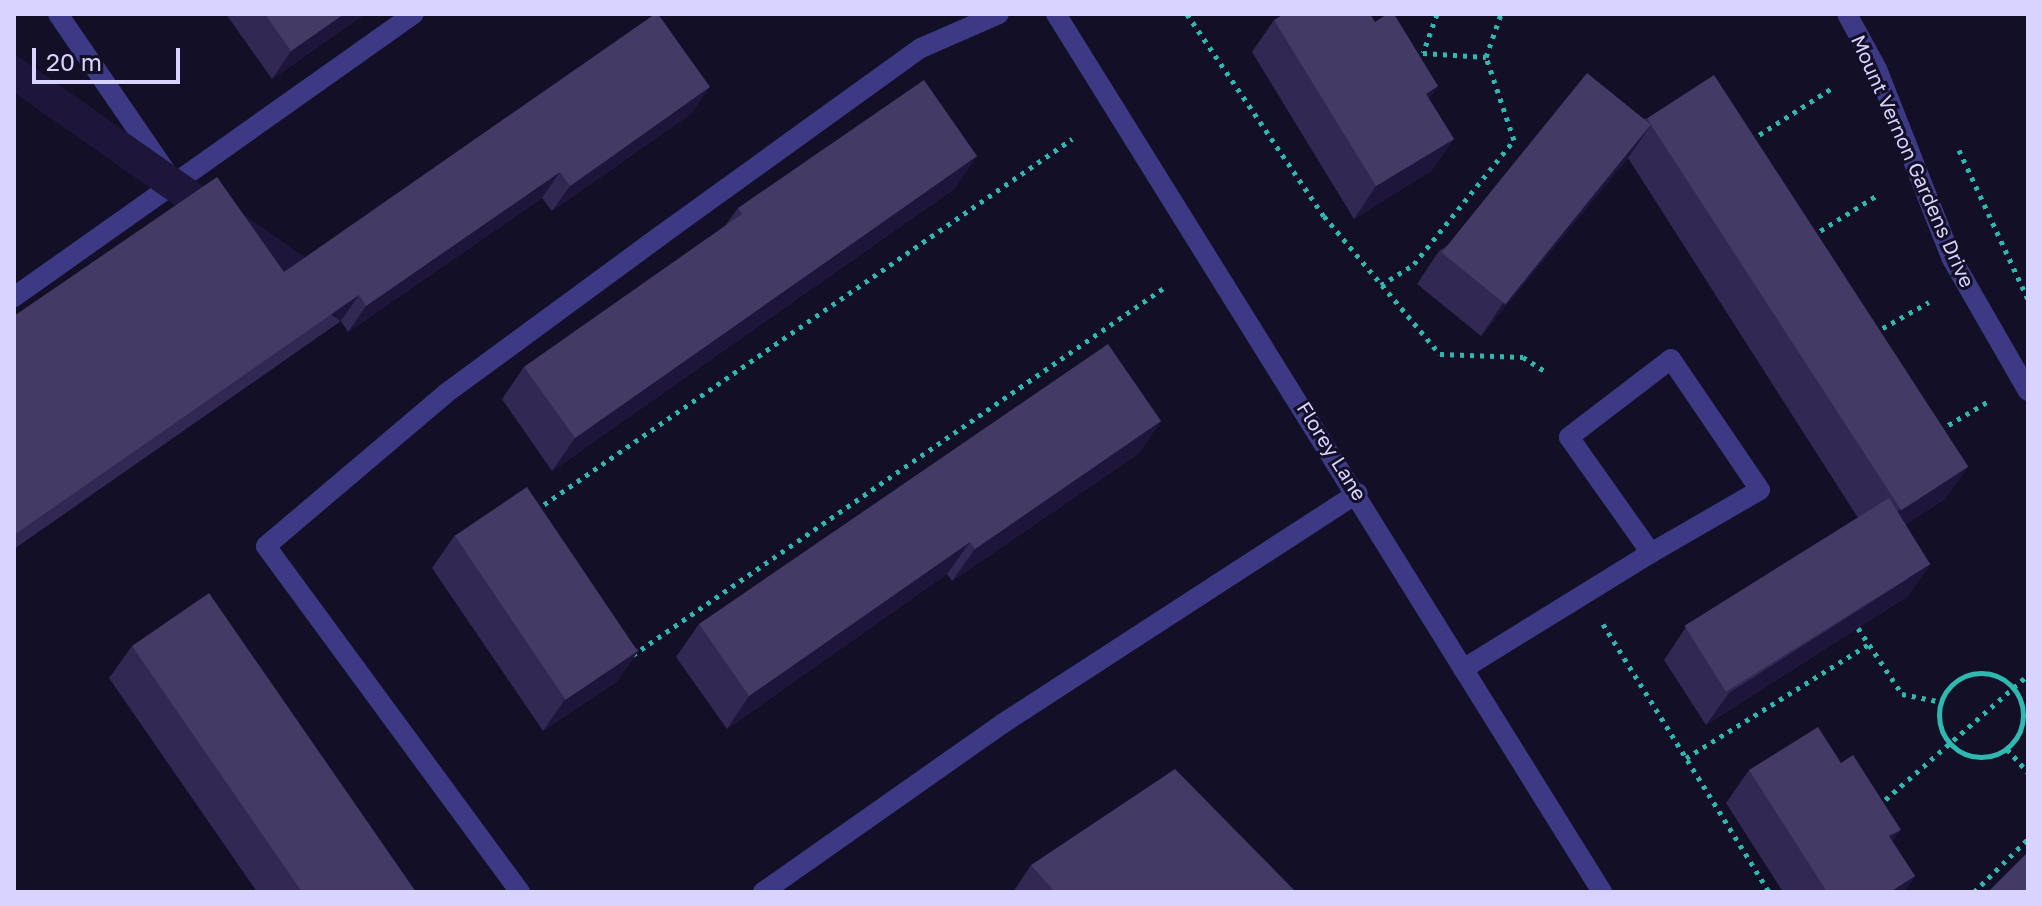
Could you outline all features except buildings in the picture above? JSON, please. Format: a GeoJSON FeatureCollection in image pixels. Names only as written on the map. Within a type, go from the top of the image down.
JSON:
{"type":"FeatureCollection","features":[{"type":"Feature","properties":{"kind":"street"},"geometry":{"type":"LineString","coordinates":[[58,14],[171,179]]}},
{"type":"Feature","properties":{"kind":"street"},"geometry":{"type":"LineString","coordinates":[[14,297],[171,179],[235,147],[414,14]]}},
{"type":"Feature","properties":{"kind":"street"},"geometry":{"type":"LineString","coordinates":[[520,892],[266,546],[445,394],[660,236],[921,48],[999,14]]}},
{"type":"Feature","properties":{"kind":"street","name":"Florey Lane"},"geometry":{"type":"LineString","coordinates":[[1056,14],[1358,493],[1602,892]]}},
{"type":"Feature","properties":{"kind":"street","name":"Mount Vernon Gardens Drive"},"geometry":{"type":"LineString","coordinates":[[1847,14],[1877,69],[1952,259],[2028,391]]}},
{"type":"Feature","properties":{"kind":"street"},"geometry":{"type":"LineString","coordinates":[[1463,669],[1760,490],[1671,359],[1569,437],[1651,553]]}},
{"type":"Feature","properties":{"kind":"street"},"geometry":{"type":"LineString","coordinates":[[763,892],[1002,724],[1358,493]]}},
{"type":"Feature","properties":{"kind":"path"},"geometry":{"type":"LineString","coordinates":[[1187,14],[1250,112],[1381,285],[1440,354],[1523,357],[1546,372]]}},
{"type":"Feature","properties":{"kind":"path"},"geometry":{"type":"LineString","coordinates":[[1412,61],[1423,53],[1437,14]]}},
{"type":"Feature","properties":{"kind":"path"},"geometry":{"type":"LineString","coordinates":[[1381,285],[1414,264],[1514,140],[1486,57],[1501,14]]}},
{"type":"Feature","properties":{"kind":"path"},"geometry":{"type":"LineString","coordinates":[[1423,53],[1486,57]]}},
{"type":"Feature","properties":{"kind":"path"},"geometry":{"type":"LineString","coordinates":[[1736,150],[1834,87]]}},
{"type":"Feature","properties":{"kind":"path"},"geometry":{"type":"LineString","coordinates":[[540,527],[531,514],[1072,139]]}},
{"type":"Feature","properties":{"kind":"path"},"geometry":{"type":"LineString","coordinates":[[1959,150],[2028,299]]}},
{"type":"Feature","properties":{"kind":"path"},"geometry":{"type":"LineString","coordinates":[[1798,245],[1879,194]]}},
{"type":"Feature","properties":{"kind":"path"},"geometry":{"type":"LineString","coordinates":[[622,643],[631,656],[1165,287]]}},
{"type":"Feature","properties":{"kind":"path"},"geometry":{"type":"LineString","coordinates":[[1861,341],[1929,302]]}},
{"type":"Feature","properties":{"kind":"path"},"geometry":{"type":"LineString","coordinates":[[1936,432],[1987,402]]}},
{"type":"Feature","properties":{"kind":"path"},"geometry":{"type":"LineString","coordinates":[[1585,595],[1769,892]]}},
{"type":"Feature","properties":{"kind":"path"},"geometry":{"type":"LineString","coordinates":[[1858,628],[1902,694],[1942,702]]}},
{"type":"Feature","properties":{"kind":"path"},"geometry":{"type":"LineString","coordinates":[[1686,758],[1869,644]]}},
{"type":"Feature","properties":{"kind":"path"},"geometry":{"type":"LineString","coordinates":[[1976,673],[2013,688],[2024,713],[2006,749],[1980,757],[1949,741],[1940,724],[1942,702],[1952,686],[1976,673]]}},
{"type":"Feature","properties":{"kind":"path"},"geometry":{"type":"LineString","coordinates":[[1867,816],[2028,675]]}},
{"type":"Feature","properties":{"kind":"path"},"geometry":{"type":"LineString","coordinates":[[2006,749],[2028,772]]}},
{"type":"Feature","properties":{"kind":"path"},"geometry":{"type":"LineString","coordinates":[[1974,892],[2028,839]]}}]}
